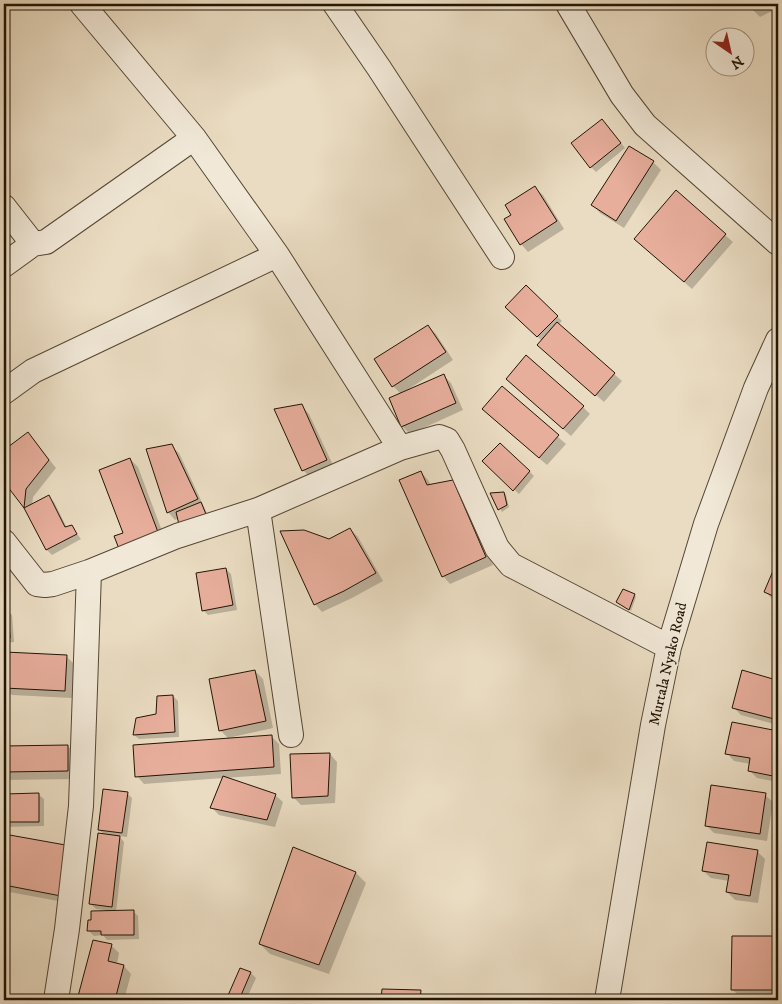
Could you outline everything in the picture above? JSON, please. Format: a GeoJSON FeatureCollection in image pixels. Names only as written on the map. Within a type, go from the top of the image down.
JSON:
{"type":"FeatureCollection","features":[{"type":"Feature","properties":{"kind":"street"},"geometry":{"type":"LineString","coordinates":[[82,4],[194,138],[277,255],[400,448]]}},
{"type":"Feature","properties":{"kind":"street"},"geometry":{"type":"LineString","coordinates":[[568,4],[622,95],[646,125],[778,243]]}},
{"type":"Feature","properties":{"kind":"street"},"geometry":{"type":"LineString","coordinates":[[341,6],[502,257]]}},
{"type":"Feature","properties":{"kind":"street"},"geometry":{"type":"LineString","coordinates":[[4,266],[33,244],[46,242],[194,138]]}},
{"type":"Feature","properties":{"kind":"street"},"geometry":{"type":"LineString","coordinates":[[4,207],[33,244]]}},
{"type":"Feature","properties":{"kind":"street"},"geometry":{"type":"LineString","coordinates":[[4,392],[33,371],[277,255]]}},
{"type":"Feature","properties":{"kind":"street","name":"Murtala Nyako Road"},"geometry":{"type":"LineString","coordinates":[[607,1000],[653,725],[670,647],[706,524],[756,388],[778,340]]}},
{"type":"Feature","properties":{"kind":"street"},"geometry":{"type":"LineString","coordinates":[[4,542],[37,584],[53,584],[89,572],[177,536],[258,510],[400,448],[439,437],[447,440],[454,450],[496,548],[511,565],[670,647]]}},
{"type":"Feature","properties":{"kind":"street"},"geometry":{"type":"LineString","coordinates":[[258,510],[291,736]]}},
{"type":"Feature","properties":{"kind":"street"},"geometry":{"type":"LineString","coordinates":[[56,1000],[67,929],[81,806],[89,572]]}},
{"type":"Feature","properties":{"kind":"building"},"geometry":{"type":"Polygon","coordinates":[[[602,119],[621,143],[590,168],[571,143],[602,119]]]}},
{"type":"Feature","properties":{"kind":"building"},"geometry":{"type":"Polygon","coordinates":[[[629,146],[654,161],[616,221],[591,205],[629,146]]]}},
{"type":"Feature","properties":{"kind":"building"},"geometry":{"type":"Polygon","coordinates":[[[535,186],[557,221],[520,245],[504,219],[511,215],[505,205],[535,186]]]}},
{"type":"Feature","properties":{"kind":"building"},"geometry":{"type":"Polygon","coordinates":[[[676,190],[726,234],[684,282],[634,239],[676,190]]]}},
{"type":"Feature","properties":{"kind":"building"},"geometry":{"type":"Polygon","coordinates":[[[526,285],[558,316],[537,337],[505,307],[526,285]]]}},
{"type":"Feature","properties":{"kind":"building"},"geometry":{"type":"Polygon","coordinates":[[[557,322],[615,373],[595,396],[537,345],[557,322]]]}},
{"type":"Feature","properties":{"kind":"building"},"geometry":{"type":"Polygon","coordinates":[[[428,325],[446,352],[392,387],[374,359],[428,325]]]}},
{"type":"Feature","properties":{"kind":"building"},"geometry":{"type":"Polygon","coordinates":[[[526,355],[584,406],[563,429],[506,379],[526,355]]]}},
{"type":"Feature","properties":{"kind":"building"},"geometry":{"type":"Polygon","coordinates":[[[444,374],[456,403],[401,427],[389,398],[444,374]]]}},
{"type":"Feature","properties":{"kind":"building"},"geometry":{"type":"Polygon","coordinates":[[[502,386],[559,435],[539,458],[482,409],[502,386]]]}},
{"type":"Feature","properties":{"kind":"building"},"geometry":{"type":"Polygon","coordinates":[[[302,404],[327,460],[302,471],[274,409],[302,404]]]}},
{"type":"Feature","properties":{"kind":"building"},"geometry":{"type":"Polygon","coordinates":[[[28,432],[49,460],[26,489],[24,508],[4,482],[4,450],[28,432]]]}},
{"type":"Feature","properties":{"kind":"building"},"geometry":{"type":"Polygon","coordinates":[[[500,443],[530,471],[513,491],[482,461],[500,443]]]}},
{"type":"Feature","properties":{"kind":"building"},"geometry":{"type":"Polygon","coordinates":[[[172,444],[198,499],[167,513],[146,449],[172,444]]]}},
{"type":"Feature","properties":{"kind":"building"},"geometry":{"type":"Polygon","coordinates":[[[130,458],[161,540],[121,554],[114,536],[123,533],[99,470],[130,458]]]}},
{"type":"Feature","properties":{"kind":"building"},"geometry":{"type":"Polygon","coordinates":[[[421,471],[427,485],[453,480],[486,557],[442,577],[399,480],[421,471]]]}},
{"type":"Feature","properties":{"kind":"building"},"geometry":{"type":"Polygon","coordinates":[[[504,492],[507,505],[498,510],[490,493],[504,492]]]}},
{"type":"Feature","properties":{"kind":"building"},"geometry":{"type":"Polygon","coordinates":[[[49,495],[65,527],[72,525],[77,534],[46,550],[24,508],[49,495]]]}},
{"type":"Feature","properties":{"kind":"building"},"geometry":{"type":"Polygon","coordinates":[[[201,502],[208,519],[180,529],[176,512],[201,502]]]}},
{"type":"Feature","properties":{"kind":"building"},"geometry":{"type":"Polygon","coordinates":[[[350,528],[376,573],[314,605],[280,531],[304,530],[329,539],[350,528]]]}},
{"type":"Feature","properties":{"kind":"building"},"geometry":{"type":"Polygon","coordinates":[[[778,559],[778,598],[764,592],[778,559]]]}},
{"type":"Feature","properties":{"kind":"building"},"geometry":{"type":"Polygon","coordinates":[[[226,568],[233,605],[202,611],[196,573],[226,568]]]}},
{"type":"Feature","properties":{"kind":"building"},"geometry":{"type":"Polygon","coordinates":[[[623,589],[635,594],[629,610],[616,602],[623,589]]]}},
{"type":"Feature","properties":{"kind":"building"},"geometry":{"type":"Polygon","coordinates":[[[4,609],[8,609],[10,638],[4,638],[4,609]]]}},
{"type":"Feature","properties":{"kind":"building"},"geometry":{"type":"Polygon","coordinates":[[[5,652],[67,655],[65,691],[4,688],[5,652]]]}},
{"type":"Feature","properties":{"kind":"building"},"geometry":{"type":"Polygon","coordinates":[[[777,667],[778,720],[732,708],[742,670],[773,679],[777,667]]]}},
{"type":"Feature","properties":{"kind":"building"},"geometry":{"type":"Polygon","coordinates":[[[255,670],[266,721],[219,731],[209,679],[255,670]]]}},
{"type":"Feature","properties":{"kind":"building"},"geometry":{"type":"Polygon","coordinates":[[[173,695],[175,732],[133,735],[136,718],[156,714],[157,696],[173,695]]]}},
{"type":"Feature","properties":{"kind":"building"},"geometry":{"type":"Polygon","coordinates":[[[732,722],[778,731],[778,752],[773,776],[748,771],[750,758],[725,754],[732,722]]]}},
{"type":"Feature","properties":{"kind":"building"},"geometry":{"type":"Polygon","coordinates":[[[272,735],[274,767],[135,777],[133,745],[272,735]]]}},
{"type":"Feature","properties":{"kind":"building"},"geometry":{"type":"Polygon","coordinates":[[[68,745],[68,771],[4,772],[4,746],[68,745]]]}},
{"type":"Feature","properties":{"kind":"building"},"geometry":{"type":"Polygon","coordinates":[[[330,753],[328,796],[292,798],[290,754],[330,753]]]}},
{"type":"Feature","properties":{"kind":"building"},"geometry":{"type":"Polygon","coordinates":[[[223,776],[276,794],[267,820],[210,808],[223,776]]]}},
{"type":"Feature","properties":{"kind":"building"},"geometry":{"type":"Polygon","coordinates":[[[711,785],[766,793],[760,834],[705,826],[711,785]]]}},
{"type":"Feature","properties":{"kind":"building"},"geometry":{"type":"Polygon","coordinates":[[[103,789],[128,792],[122,833],[98,830],[103,789]]]}},
{"type":"Feature","properties":{"kind":"building"},"geometry":{"type":"Polygon","coordinates":[[[39,793],[39,822],[4,822],[4,794],[39,793]]]}},
{"type":"Feature","properties":{"kind":"building"},"geometry":{"type":"Polygon","coordinates":[[[98,833],[120,836],[112,907],[89,904],[98,833]]]}},
{"type":"Feature","properties":{"kind":"building"},"geometry":{"type":"Polygon","coordinates":[[[4,834],[71,846],[61,896],[4,885],[4,834]]]}},
{"type":"Feature","properties":{"kind":"building"},"geometry":{"type":"Polygon","coordinates":[[[707,842],[758,850],[750,896],[726,892],[729,875],[702,871],[707,842]]]}},
{"type":"Feature","properties":{"kind":"building"},"geometry":{"type":"Polygon","coordinates":[[[293,847],[356,872],[319,965],[259,944],[293,847]]]}},
{"type":"Feature","properties":{"kind":"building"},"geometry":{"type":"Polygon","coordinates":[[[134,910],[134,935],[101,935],[101,931],[87,931],[88,920],[91,920],[91,911],[134,910]]]}},
{"type":"Feature","properties":{"kind":"building"},"geometry":{"type":"Polygon","coordinates":[[[732,936],[776,936],[776,990],[731,990],[732,936]]]}},
{"type":"Feature","properties":{"kind":"building"},"geometry":{"type":"Polygon","coordinates":[[[93,940],[112,944],[108,961],[124,965],[115,1000],[77,1000],[93,940]]]}},
{"type":"Feature","properties":{"kind":"building"},"geometry":{"type":"Polygon","coordinates":[[[240,968],[251,972],[239,1000],[226,1000],[240,968]]]}},
{"type":"Feature","properties":{"kind":"building"},"geometry":{"type":"Polygon","coordinates":[[[382,989],[421,990],[420,1000],[381,1000],[382,989]]]}}]}
